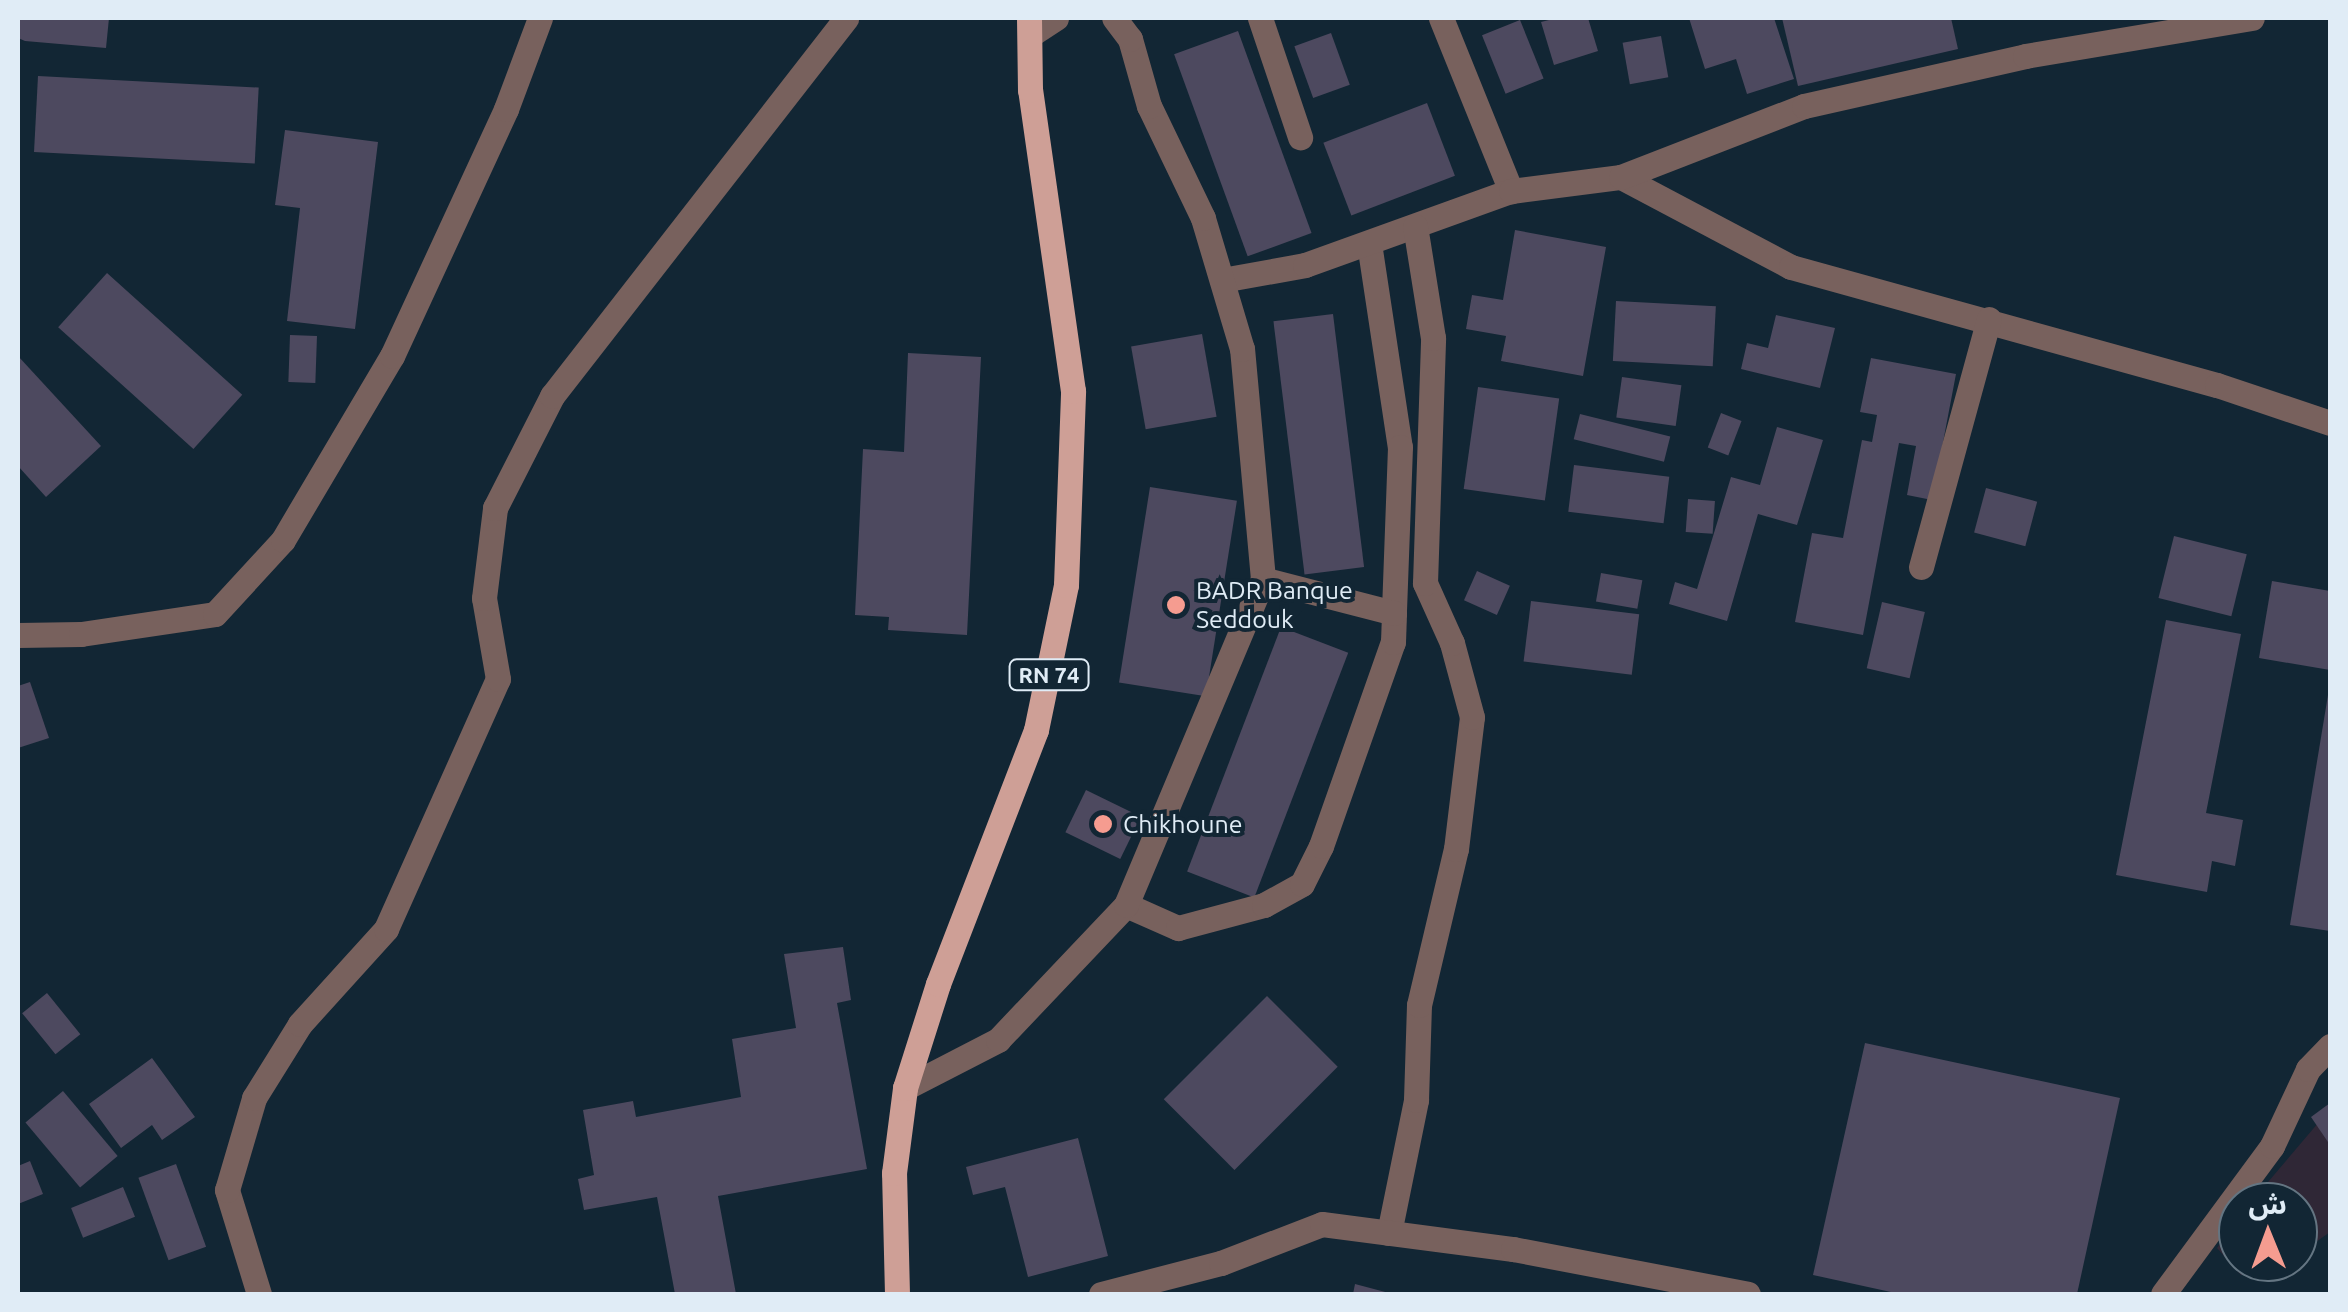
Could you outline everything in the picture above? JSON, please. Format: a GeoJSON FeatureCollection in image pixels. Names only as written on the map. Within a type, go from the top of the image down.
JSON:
{"type":"FeatureCollection","features":[{"type":"Feature","properties":{"kind":"main road","name":"RN 74"},"geometry":{"type":"LineString","coordinates":[[897,1294],[894,1173],[906,1088],[938,984],[1036,730],[1066,585],[1073,391],[1023,23]]}},
{"type":"Feature","properties":{"kind":"street"},"geometry":{"type":"LineString","coordinates":[[18,635],[81,634],[214,614],[282,540],[392,356],[506,109],[540,18]]}},
{"type":"Feature","properties":{"kind":"street"},"geometry":{"type":"LineString","coordinates":[[259,1294],[227,1190],[254,1098],[300,1024],[386,929],[498,679],[484,598],[495,508],[552,396],[846,18]]}},
{"type":"Feature","properties":{"kind":"street"},"geometry":{"type":"LineString","coordinates":[[1023,23],[1056,18]]}},
{"type":"Feature","properties":{"kind":"street"},"geometry":{"type":"LineString","coordinates":[[906,1088],[998,1040],[1126,905],[1263,579],[1242,349],[1203,218],[1150,106],[1130,38],[1114,18]]}},
{"type":"Feature","properties":{"kind":"street"},"geometry":{"type":"LineString","coordinates":[[1260,18],[1300,137]]}},
{"type":"Feature","properties":{"kind":"street"},"geometry":{"type":"LineString","coordinates":[[1441,18],[1511,191]]}},
{"type":"Feature","properties":{"kind":"street"},"geometry":{"type":"LineString","coordinates":[[1222,280],[1305,265],[1511,191],[1621,177],[1804,106],[2025,56],[2252,18]]}},
{"type":"Feature","properties":{"kind":"street"},"geometry":{"type":"LineString","coordinates":[[1621,177],[1791,267],[1989,320],[2330,423]]}},
{"type":"Feature","properties":{"kind":"street"},"geometry":{"type":"LineString","coordinates":[[1389,1233],[1416,1100],[1419,1005],[1456,848],[1472,718],[1452,643],[1425,582],[1433,338],[1415,226]]}},
{"type":"Feature","properties":{"kind":"street"},"geometry":{"type":"LineString","coordinates":[[1126,905],[1178,928],[1264,905],[1302,884],[1393,642],[1400,447],[1370,243]]}},
{"type":"Feature","properties":{"kind":"street"},"geometry":{"type":"LineString","coordinates":[[1921,566],[1989,320]]}},
{"type":"Feature","properties":{"kind":"street"},"geometry":{"type":"LineString","coordinates":[[1263,579],[1394,614]]}},
{"type":"Feature","properties":{"kind":"street"},"geometry":{"type":"LineString","coordinates":[[2163,1294],[2272,1146],[2308,1069],[2330,1046]]}},
{"type":"Feature","properties":{"kind":"street"},"geometry":{"type":"LineString","coordinates":[[1101,1294],[1221,1263],[1322,1224],[1513,1249],[1748,1294]]}},
{"type":"Feature","properties":{"kind":"shaded area"},"geometry":{"type":"Polygon","coordinates":[[[2330,1109],[2330,1232],[2318,1241],[2318,1182],[2268,1182],[2330,1109]]]}},
{"type":"Feature","properties":{"kind":"building"},"geometry":{"type":"Polygon","coordinates":[[[18,18],[109,18],[106,48],[25,41],[18,38],[18,18]]]}},
{"type":"Feature","properties":{"kind":"building"},"geometry":{"type":"Polygon","coordinates":[[[1588,18],[1598,51],[1554,65],[1541,22],[1588,18]]]}},
{"type":"Feature","properties":{"kind":"building"},"geometry":{"type":"Polygon","coordinates":[[[1689,18],[1774,18],[1794,79],[1747,94],[1736,59],[1705,69],[1689,18]]]}},
{"type":"Feature","properties":{"kind":"building"},"geometry":{"type":"Polygon","coordinates":[[[1782,18],[1951,18],[1958,49],[1798,86],[1782,18]]]}},
{"type":"Feature","properties":{"kind":"building"},"geometry":{"type":"Polygon","coordinates":[[[1520,20],[1544,78],[1506,94],[1482,35],[1520,20]]]}},
{"type":"Feature","properties":{"kind":"building"},"geometry":{"type":"Polygon","coordinates":[[[1238,31],[1312,233],[1248,256],[1174,54],[1238,31]]]}},
{"type":"Feature","properties":{"kind":"building"},"geometry":{"type":"Polygon","coordinates":[[[1331,33],[1350,85],[1313,98],[1294,46],[1331,33]]]}},
{"type":"Feature","properties":{"kind":"building"},"geometry":{"type":"Polygon","coordinates":[[[1661,36],[1668,77],[1630,84],[1623,43],[1661,36]]]}},
{"type":"Feature","properties":{"kind":"building"},"geometry":{"type":"Polygon","coordinates":[[[38,76],[259,88],[255,163],[34,152],[38,76]]]}},
{"type":"Feature","properties":{"kind":"building"},"geometry":{"type":"Polygon","coordinates":[[[1427,103],[1455,176],[1351,216],[1323,143],[1427,103]]]}},
{"type":"Feature","properties":{"kind":"building"},"geometry":{"type":"Polygon","coordinates":[[[285,130],[378,142],[355,329],[287,321],[300,208],[275,205],[285,130]]]}},
{"type":"Feature","properties":{"kind":"building"},"geometry":{"type":"Polygon","coordinates":[[[1515,230],[1606,247],[1583,376],[1501,361],[1506,336],[1466,329],[1472,295],[1503,300],[1515,230]]]}},
{"type":"Feature","properties":{"kind":"building"},"geometry":{"type":"Polygon","coordinates":[[[107,273],[242,395],[193,449],[58,327],[107,273]]]}},
{"type":"Feature","properties":{"kind":"building"},"geometry":{"type":"Polygon","coordinates":[[[1616,301],[1716,306],[1713,366],[1613,361],[1616,301]]]}},
{"type":"Feature","properties":{"kind":"building"},"geometry":{"type":"Polygon","coordinates":[[[1333,314],[1364,567],[1305,574],[1273,321],[1333,314]]]}},
{"type":"Feature","properties":{"kind":"building"},"geometry":{"type":"Polygon","coordinates":[[[1776,315],[1835,328],[1820,388],[1741,369],[1747,343],[1768,348],[1776,315]]]}},
{"type":"Feature","properties":{"kind":"building"},"geometry":{"type":"Polygon","coordinates":[[[1202,334],[1217,417],[1146,429],[1131,347],[1202,334]]]}},
{"type":"Feature","properties":{"kind":"building"},"geometry":{"type":"Polygon","coordinates":[[[290,335],[317,336],[315,383],[288,382],[290,335]]]}},
{"type":"Feature","properties":{"kind":"building"},"geometry":{"type":"Polygon","coordinates":[[[908,353],[981,357],[967,635],[888,630],[889,617],[855,615],[863,449],[904,452],[908,353]]]}},
{"type":"Feature","properties":{"kind":"building"},"geometry":{"type":"Polygon","coordinates":[[[18,356],[101,446],[46,497],[18,466],[18,356]]]}},
{"type":"Feature","properties":{"kind":"building"},"geometry":{"type":"Polygon","coordinates":[[[1871,358],[1956,374],[1932,500],[1907,495],[1916,446],[1899,443],[1863,635],[1795,622],[1812,533],[1843,538],[1862,440],[1872,442],[1877,415],[1860,412],[1871,358]]]}},
{"type":"Feature","properties":{"kind":"building"},"geometry":{"type":"Polygon","coordinates":[[[1622,377],[1681,385],[1676,426],[1616,418],[1622,377]]]}},
{"type":"Feature","properties":{"kind":"building"},"geometry":{"type":"Polygon","coordinates":[[[1478,387],[1559,398],[1545,500],[1464,489],[1478,387]]]}},
{"type":"Feature","properties":{"kind":"building"},"geometry":{"type":"Polygon","coordinates":[[[1721,413],[1742,421],[1728,455],[1708,448],[1721,413]]]}},
{"type":"Feature","properties":{"kind":"building"},"geometry":{"type":"Polygon","coordinates":[[[1580,414],[1670,436],[1664,462],[1574,439],[1580,414]]]}},
{"type":"Feature","properties":{"kind":"building"},"geometry":{"type":"Polygon","coordinates":[[[1777,427],[1823,440],[1797,525],[1758,514],[1727,621],[1669,604],[1675,582],[1697,589],[1731,477],[1760,485],[1777,427]]]}},
{"type":"Feature","properties":{"kind":"building"},"geometry":{"type":"Polygon","coordinates":[[[1574,465],[1669,477],[1664,523],[1568,512],[1574,465]]]}},
{"type":"Feature","properties":{"kind":"building","name":"BADR Banque Seddouk"},"geometry":{"type":"Polygon","coordinates":[[[1150,487],[1237,501],[1206,696],[1119,683],[1150,487]]]}},
{"type":"Feature","properties":{"kind":"building"},"geometry":{"type":"Polygon","coordinates":[[[1986,488],[2037,502],[2025,546],[1974,532],[1986,488]]]}},
{"type":"Feature","properties":{"kind":"building"},"geometry":{"type":"Polygon","coordinates":[[[1688,499],[1715,501],[1713,534],[1686,532],[1688,499]]]}},
{"type":"Feature","properties":{"kind":"building"},"geometry":{"type":"Polygon","coordinates":[[[2174,536],[2247,554],[2231,616],[2159,598],[2174,536]]]}},
{"type":"Feature","properties":{"kind":"building"},"geometry":{"type":"Polygon","coordinates":[[[1477,571],[1510,586],[1497,615],[1464,600],[1477,571]]]}},
{"type":"Feature","properties":{"kind":"building"},"geometry":{"type":"Polygon","coordinates":[[[1601,573],[1642,580],[1637,609],[1596,602],[1601,573]]]}},
{"type":"Feature","properties":{"kind":"building"},"geometry":{"type":"Polygon","coordinates":[[[2272,581],[2330,591],[2330,670],[2259,658],[2272,581]]]}},
{"type":"Feature","properties":{"kind":"building"},"geometry":{"type":"Polygon","coordinates":[[[1531,601],[1639,614],[1632,675],[1524,662],[1531,601]]]}},
{"type":"Feature","properties":{"kind":"building"},"geometry":{"type":"Polygon","coordinates":[[[1882,602],[1925,612],[1910,678],[1867,668],[1882,602]]]}},
{"type":"Feature","properties":{"kind":"building"},"geometry":{"type":"Polygon","coordinates":[[[2166,620],[2241,634],[2206,813],[2243,820],[2235,866],[2212,861],[2207,892],[2116,875],[2166,620]]]}},
{"type":"Feature","properties":{"kind":"building"},"geometry":{"type":"Polygon","coordinates":[[[1281,627],[1348,653],[1254,897],[1187,872],[1281,627]]]}},
{"type":"Feature","properties":{"kind":"building"},"geometry":{"type":"Polygon","coordinates":[[[30,682],[49,738],[18,748],[18,686],[30,682]]]}},
{"type":"Feature","properties":{"kind":"building"},"geometry":{"type":"Polygon","coordinates":[[[2330,695],[2330,931],[2290,925],[2330,695]]]}},
{"type":"Feature","properties":{"kind":"building","name":"Chikhoune"},"geometry":{"type":"Polygon","coordinates":[[[1086,790],[1141,817],[1120,859],[1065,832],[1086,790]]]}},
{"type":"Feature","properties":{"kind":"building"},"geometry":{"type":"Polygon","coordinates":[[[843,947],[851,1000],[837,1003],[867,1169],[718,1196],[736,1294],[675,1294],[657,1197],[584,1210],[578,1179],[594,1175],[583,1110],[633,1101],[636,1117],[741,1097],[732,1039],[796,1028],[784,954],[843,947]]]}},
{"type":"Feature","properties":{"kind":"building"},"geometry":{"type":"Polygon","coordinates":[[[47,993],[80,1034],[55,1054],[22,1013],[47,993]]]}},
{"type":"Feature","properties":{"kind":"building"},"geometry":{"type":"Polygon","coordinates":[[[1267,996],[1338,1067],[1234,1170],[1164,1099],[1267,996]]]}},
{"type":"Feature","properties":{"kind":"building"},"geometry":{"type":"Polygon","coordinates":[[[1865,1043],[2120,1098],[2077,1294],[1900,1294],[1813,1275],[1865,1043]]]}},
{"type":"Feature","properties":{"kind":"building"},"geometry":{"type":"Polygon","coordinates":[[[152,1058],[195,1117],[162,1140],[152,1125],[121,1148],[89,1104],[152,1058]]]}},
{"type":"Feature","properties":{"kind":"building"},"geometry":{"type":"Polygon","coordinates":[[[63,1091],[118,1156],[80,1188],[25,1122],[63,1091]]]}},
{"type":"Feature","properties":{"kind":"building"},"geometry":{"type":"Polygon","coordinates":[[[2330,1103],[2330,1145],[2311,1117],[2330,1103]]]}},
{"type":"Feature","properties":{"kind":"building"},"geometry":{"type":"Polygon","coordinates":[[[1078,1138],[1108,1256],[1028,1277],[1005,1187],[973,1195],[966,1167],[1078,1138]]]}},
{"type":"Feature","properties":{"kind":"building"},"geometry":{"type":"Polygon","coordinates":[[[30,1161],[43,1194],[18,1204],[18,1166],[30,1161]]]}},
{"type":"Feature","properties":{"kind":"building"},"geometry":{"type":"Polygon","coordinates":[[[176,1164],[206,1247],[169,1260],[138,1178],[176,1164]]]}},
{"type":"Feature","properties":{"kind":"building"},"geometry":{"type":"Polygon","coordinates":[[[123,1187],[135,1217],[83,1238],[71,1208],[123,1187]]]}},
{"type":"Feature","properties":{"kind":"building"},"geometry":{"type":"Polygon","coordinates":[[[1355,1284],[1389,1293],[1353,1294],[1355,1284]]]}},
{"type":"Feature","properties":{"kind":"place","name":"BADR Banque Seddouk"},"geometry":{"type":"Point","coordinates":[1176,605]}},
{"type":"Feature","properties":{"kind":"place","name":"Chikhoune"},"geometry":{"type":"Point","coordinates":[1103,824]}}]}
